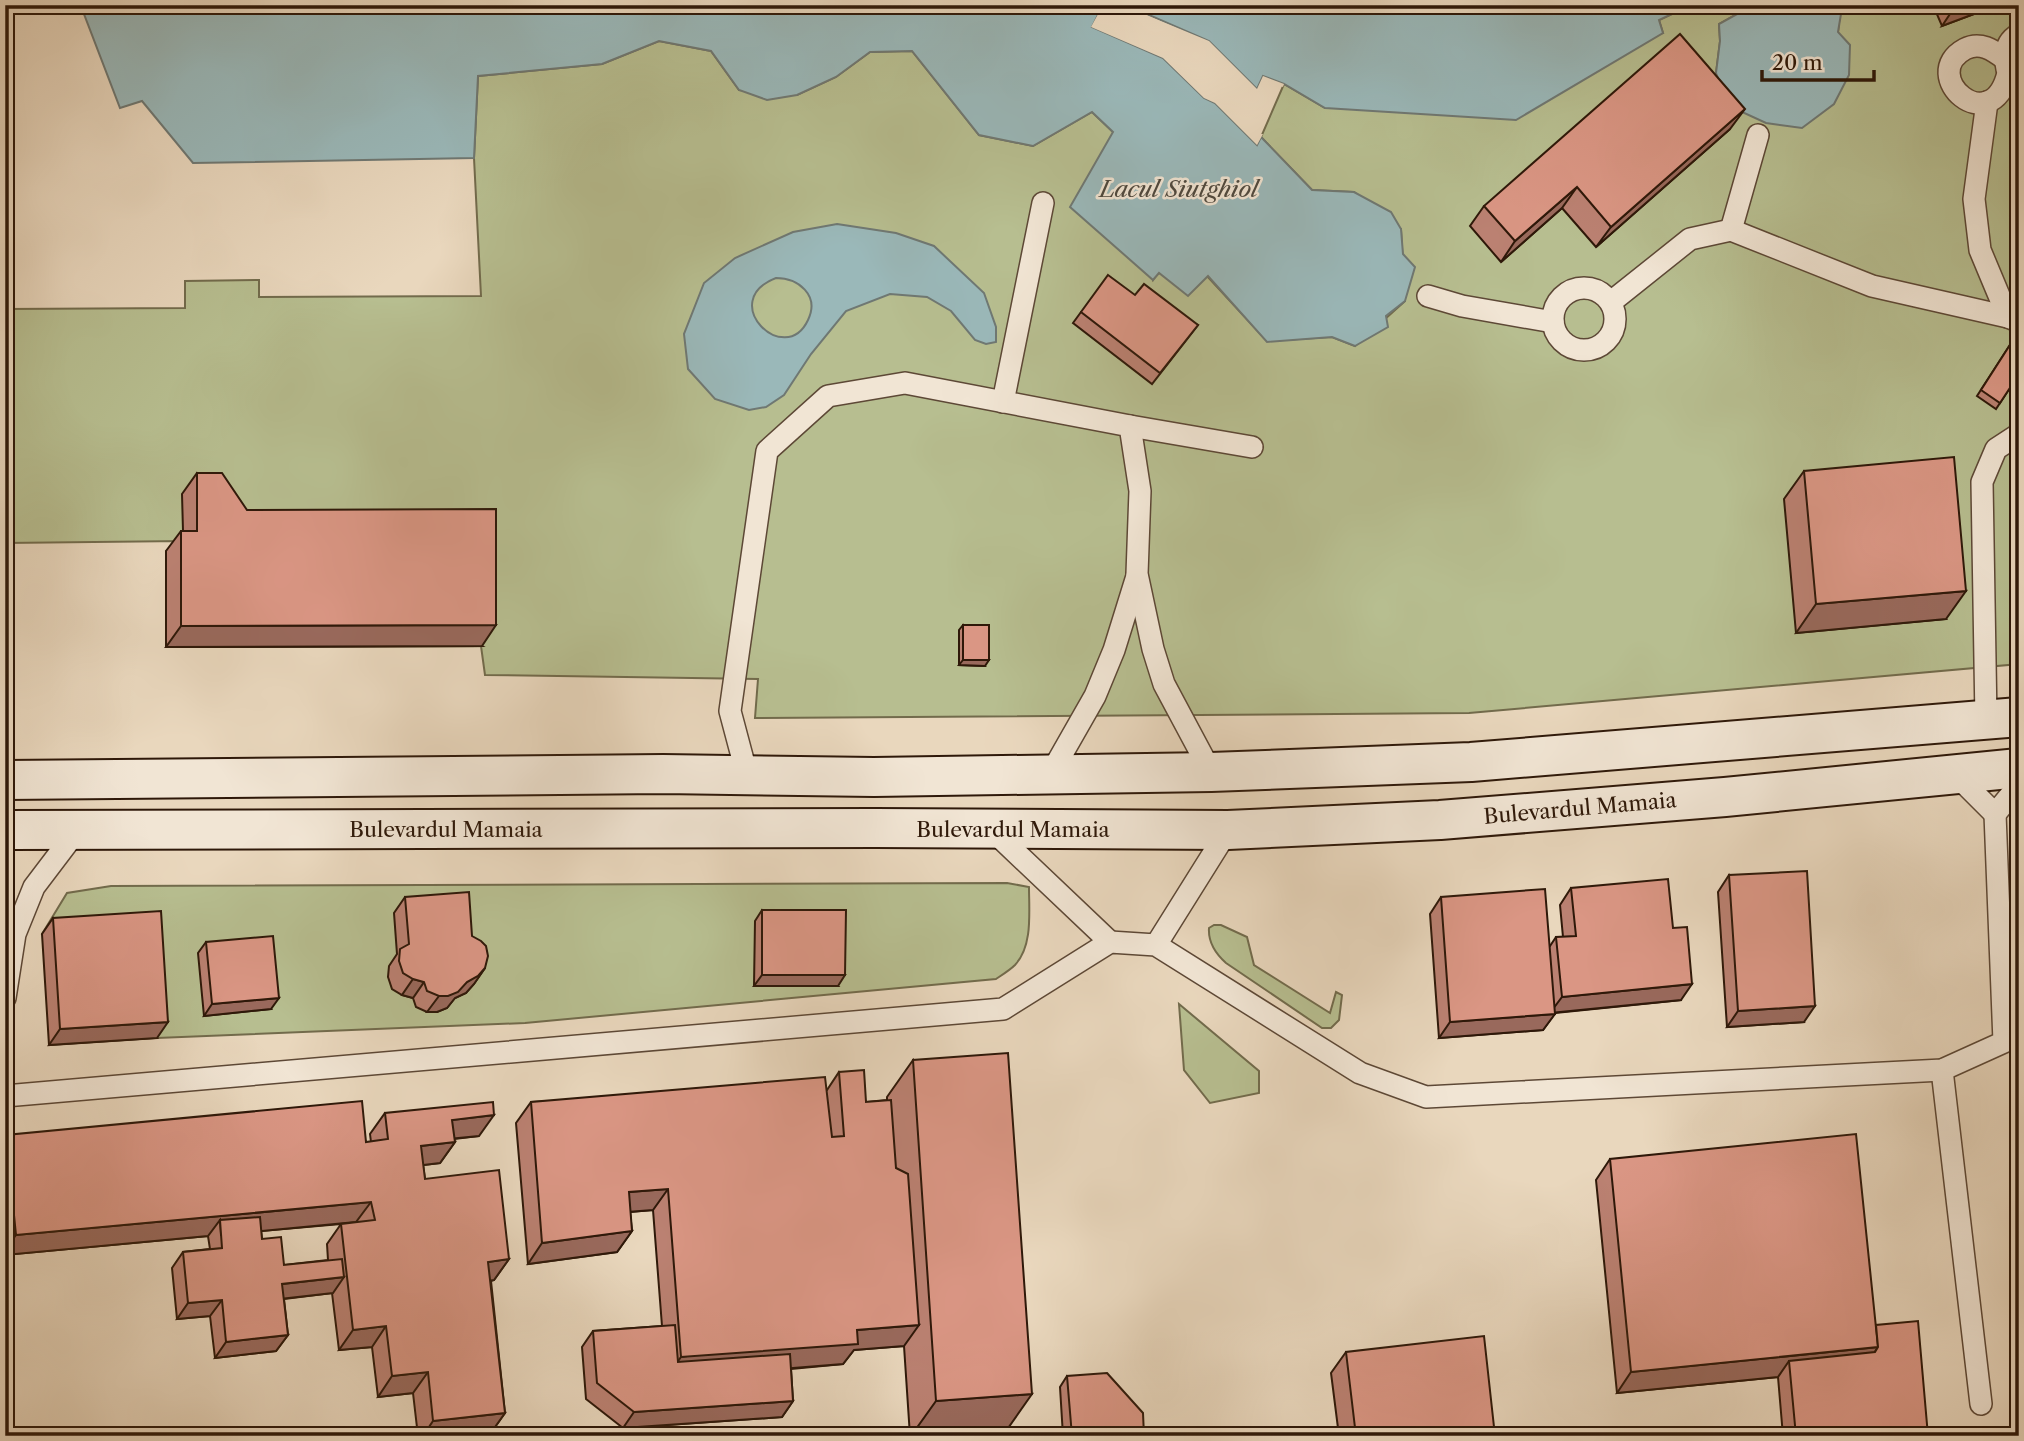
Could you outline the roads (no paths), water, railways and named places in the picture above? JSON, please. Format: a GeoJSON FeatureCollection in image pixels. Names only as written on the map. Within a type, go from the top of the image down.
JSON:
{"type":"FeatureCollection","features":[{"type":"Feature","properties":{"kind":"main road"},"geometry":{"type":"LineString","coordinates":[[5,780],[747,775],[874,777],[1211,772],[1471,762],[2002,719]]}},
{"type":"Feature","properties":{"kind":"main road","name":"Bulevardul Mamaia"},"geometry":{"type":"LineString","coordinates":[[5,830],[1228,830],[1440,820],[2019,768]]}},
{"type":"Feature","properties":{"kind":"lane"},"geometry":{"type":"LineString","coordinates":[[2011,71],[1984,46],[1975,46],[1958,54],[1952,62],[1950,80],[1954,89],[1968,101],[1987,102],[2001,91],[2011,71],[2008,45],[2013,37],[2019,34]]}},
{"type":"Feature","properties":{"kind":"lane"},"geometry":{"type":"LineString","coordinates":[[1987,102],[1974,199],[1980,250],[2014,319]]}},
{"type":"Feature","properties":{"kind":"lane"},"geometry":{"type":"LineString","coordinates":[[1731,230],[1758,135]]}},
{"type":"Feature","properties":{"kind":"lane"},"geometry":{"type":"LineString","coordinates":[[1003,402],[1043,203]]}},
{"type":"Feature","properties":{"kind":"lane"},"geometry":{"type":"LineString","coordinates":[[1611,302],[1690,239],[1731,230],[1872,286],[2014,319]]}},
{"type":"Feature","properties":{"kind":"lane"},"geometry":{"type":"LineString","coordinates":[[1574,289],[1594,289],[1604,294],[1611,302],[1616,322],[1608,340],[1600,347],[1579,350],[1561,341],[1553,322],[1558,302],[1574,289]]}},
{"type":"Feature","properties":{"kind":"lane"},"geometry":{"type":"LineString","coordinates":[[1428,296],[1462,306],[1553,322]]}},
{"type":"Feature","properties":{"kind":"lane"},"geometry":{"type":"LineString","coordinates":[[747,775],[730,711],[767,451],[828,396],[905,383],[1252,447]]}},
{"type":"Feature","properties":{"kind":"lane"},"geometry":{"type":"LineString","coordinates":[[1130,426],[1140,491],[1138,574],[1153,649],[1164,684],[1211,772]]}},
{"type":"Feature","properties":{"kind":"lane"},"geometry":{"type":"LineString","coordinates":[[2002,719],[1982,482],[1996,449],[2019,434]]}},
{"type":"Feature","properties":{"kind":"lane"},"geometry":{"type":"LineString","coordinates":[[1050,775],[1095,696],[1114,650],[1138,574]]}},
{"type":"Feature","properties":{"kind":"lane"},"geometry":{"type":"LineString","coordinates":[[5,1096],[1003,1009],[1110,942],[1156,945],[1360,1073],[1426,1097],[1942,1070],[2012,1041],[1995,814],[1956,775]]}},
{"type":"Feature","properties":{"kind":"lane"},"geometry":{"type":"LineString","coordinates":[[1995,814],[2019,785]]}},
{"type":"Feature","properties":{"kind":"lane"},"geometry":{"type":"LineString","coordinates":[[5,998],[15,934],[34,887],[78,829]]}},
{"type":"Feature","properties":{"kind":"lane"},"geometry":{"type":"LineString","coordinates":[[991,829],[1110,942]]}},
{"type":"Feature","properties":{"kind":"lane"},"geometry":{"type":"LineString","coordinates":[[1156,945],[1228,830]]}},
{"type":"Feature","properties":{"kind":"lane"},"geometry":{"type":"LineString","coordinates":[[1942,1070],[1981,1404]]}},
{"type":"Feature","properties":{"kind":"water","name":"Lacul Siutghiol"},"geometry":{"type":"Polygon","coordinates":[[[85,5],[1103,5],[1092,27],[1163,58],[1204,98],[1215,103],[1257,145],[1261,137],[1312,190],[1354,192],[1391,212],[1401,229],[1403,254],[1415,267],[1405,301],[1386,316],[1388,327],[1355,346],[1332,337],[1267,342],[1208,276],[1188,296],[1159,273],[1153,280],[1070,207],[1113,132],[1092,112],[1033,146],[979,135],[912,51],[870,52],[836,77],[797,95],[767,100],[739,90],[711,51],[659,41],[602,64],[478,76],[474,158],[193,163],[142,101],[120,108],[84,14],[85,5]]]}},
{"type":"Feature","properties":{"kind":"water"},"geometry":{"type":"Polygon","coordinates":[[[1126,5],[1691,5],[1659,20],[1663,33],[1516,120],[1325,108],[1284,84],[1263,76],[1257,89],[1209,41],[1126,5]]]}},
{"type":"Feature","properties":{"kind":"water"},"geometry":{"type":"Polygon","coordinates":[[[1736,5],[1841,5],[1838,32],[1850,45],[1849,75],[1834,104],[1802,128],[1766,123],[1729,106],[1716,73],[1719,24],[1739,13],[1736,5]]]}},
{"type":"Feature","properties":{"kind":"water"},"geometry":{"type":"Polygon","coordinates":[[[837,224],[896,233],[934,246],[984,293],[996,327],[996,342],[986,344],[975,340],[951,311],[927,297],[890,294],[846,311],[811,354],[784,395],[766,407],[749,410],[715,399],[688,369],[684,334],[704,283],[735,258],[793,232],[837,224]],[[776,278],[759,288],[752,301],[754,314],[761,326],[772,334],[785,337],[798,333],[808,320],[811,303],[805,290],[784,279],[776,278]]]}}]}
